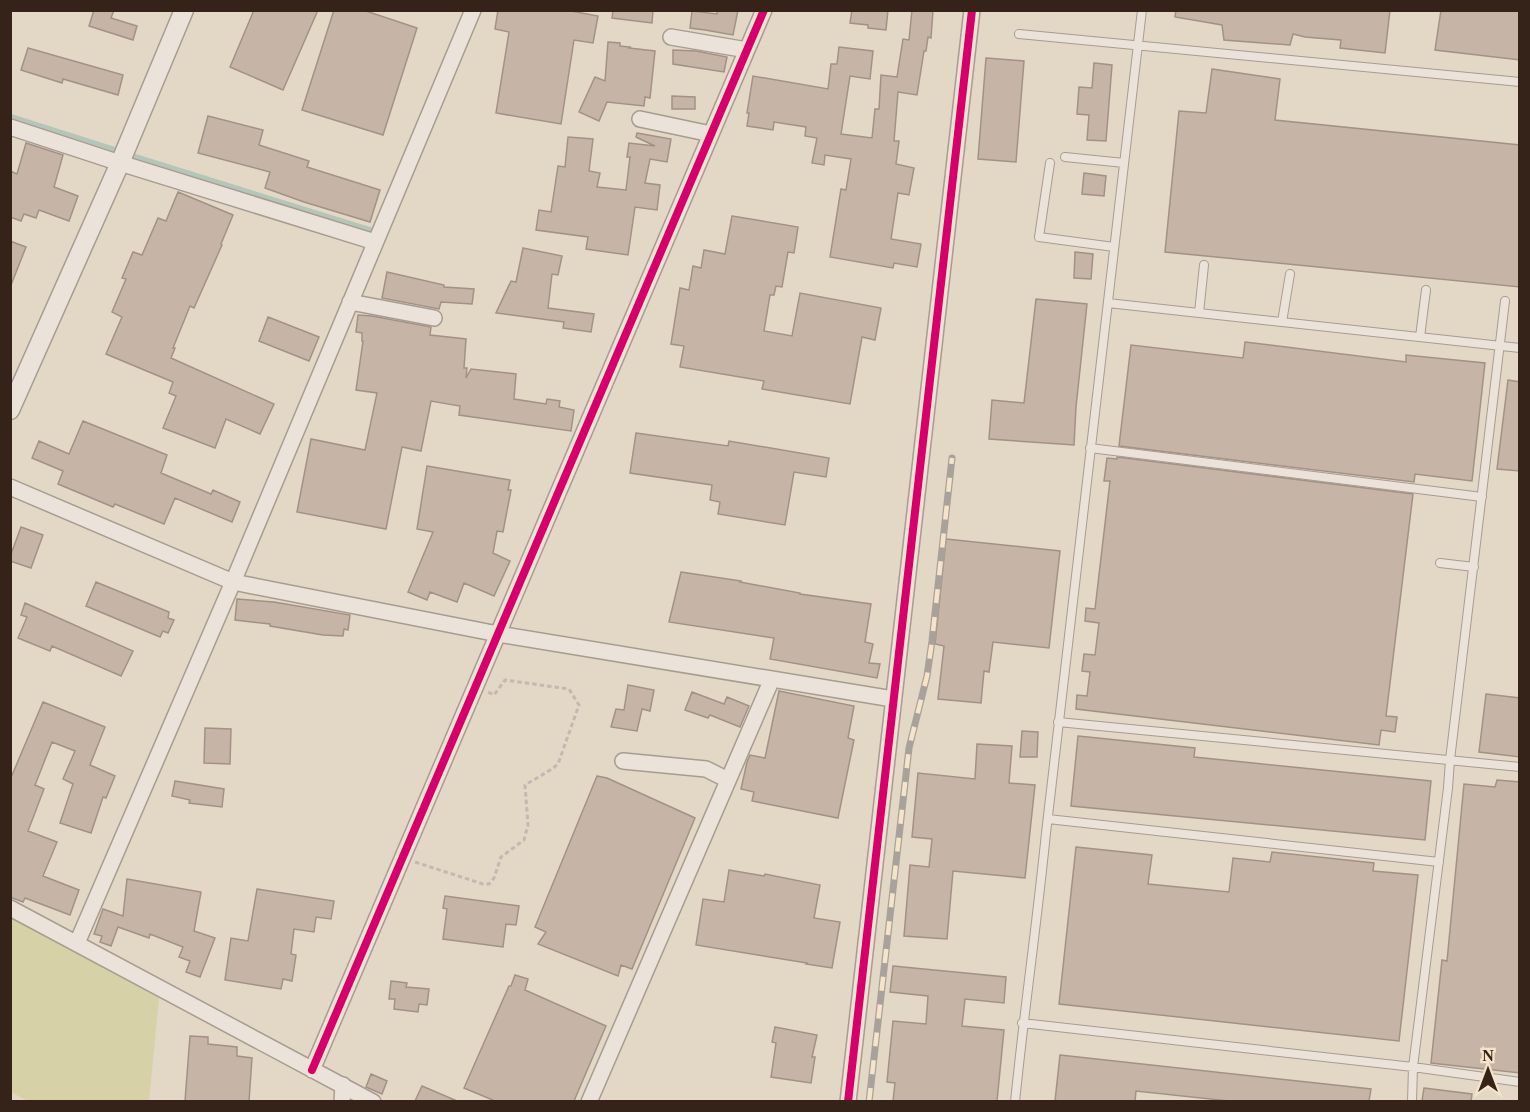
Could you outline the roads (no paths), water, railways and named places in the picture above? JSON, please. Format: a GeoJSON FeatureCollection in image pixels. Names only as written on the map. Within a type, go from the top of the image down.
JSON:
{"type":"FeatureCollection","features":[{"type":"Feature","properties":{"kind":"street"},"geometry":{"type":"LineString","coordinates":[[10,410],[120,163],[184,10]]}},
{"type":"Feature","properties":{"kind":"street"},"geometry":{"type":"LineString","coordinates":[[77,943],[233,582],[473,10]]}},
{"type":"Feature","properties":{"kind":"street"},"geometry":{"type":"LineString","coordinates":[[312,1070],[764,10]]}},
{"type":"Feature","properties":{"kind":"street"},"geometry":{"type":"LineString","coordinates":[[848,1101],[972,10]]}},
{"type":"Feature","properties":{"kind":"street"},"geometry":{"type":"LineString","coordinates":[[671,37],[747,50]]}},
{"type":"Feature","properties":{"kind":"street"},"geometry":{"type":"LineString","coordinates":[[640,119],[711,134]]}},
{"type":"Feature","properties":{"kind":"street"},"geometry":{"type":"LineString","coordinates":[[10,128],[375,242]]}},
{"type":"Feature","properties":{"kind":"street"},"geometry":{"type":"LineString","coordinates":[[350,302],[434,318]]}},
{"type":"Feature","properties":{"kind":"street"},"geometry":{"type":"LineString","coordinates":[[10,487],[233,582],[498,634],[894,699]]}},
{"type":"Feature","properties":{"kind":"street"},"geometry":{"type":"LineString","coordinates":[[588,1101],[772,679]]}},
{"type":"Feature","properties":{"kind":"street"},"geometry":{"type":"LineString","coordinates":[[623,761],[706,769],[728,780]]}},
{"type":"Feature","properties":{"kind":"street"},"geometry":{"type":"LineString","coordinates":[[10,908],[373,1101]]}},
{"type":"Feature","properties":{"kind":"street"},"geometry":{"type":"LineString","coordinates":[[342,1101],[343,1085]]}},
{"type":"Feature","properties":{"kind":"lane"},"geometry":{"type":"LineString","coordinates":[[1014,1101],[1142,10]]}},
{"type":"Feature","properties":{"kind":"lane"},"geometry":{"type":"LineString","coordinates":[[1019,34],[1520,82]]}},
{"type":"Feature","properties":{"kind":"lane"},"geometry":{"type":"LineString","coordinates":[[1065,157],[1124,163]]}},
{"type":"Feature","properties":{"kind":"lane"},"geometry":{"type":"LineString","coordinates":[[1050,163],[1039,237],[1114,247]]}},
{"type":"Feature","properties":{"kind":"lane"},"geometry":{"type":"LineString","coordinates":[[1199,313],[1204,265]]}},
{"type":"Feature","properties":{"kind":"lane"},"geometry":{"type":"LineString","coordinates":[[1282,322],[1290,274]]}},
{"type":"Feature","properties":{"kind":"lane"},"geometry":{"type":"LineString","coordinates":[[1420,337],[1426,290]]}},
{"type":"Feature","properties":{"kind":"lane"},"geometry":{"type":"LineString","coordinates":[[1412,1101],[1413,1067],[1505,301]]}},
{"type":"Feature","properties":{"kind":"lane"},"geometry":{"type":"LineString","coordinates":[[1108,303],[1520,348]]}},
{"type":"Feature","properties":{"kind":"lane"},"geometry":{"type":"LineString","coordinates":[[1090,448],[1482,497]]}},
{"type":"Feature","properties":{"kind":"lane"},"geometry":{"type":"LineString","coordinates":[[1440,563],[1474,567]]}},
{"type":"Feature","properties":{"kind":"lane"},"geometry":{"type":"LineString","coordinates":[[1058,722],[1520,767]]}},
{"type":"Feature","properties":{"kind":"lane"},"geometry":{"type":"LineString","coordinates":[[1048,819],[1439,862]]}},
{"type":"Feature","properties":{"kind":"lane"},"geometry":{"type":"LineString","coordinates":[[1023,1023],[1413,1067],[1520,1082]]}},
{"type":"Feature","properties":{"kind":"waterway"},"geometry":{"type":"LineString","coordinates":[[10,116],[120,151]]}},
{"type":"Feature","properties":{"kind":"waterway"},"geometry":{"type":"LineString","coordinates":[[128,154],[375,231]]}},
{"type":"Feature","properties":{"kind":"railway"},"geometry":{"type":"LineString","coordinates":[[869,1102],[909,748],[927,676],[952,458]]}}]}
